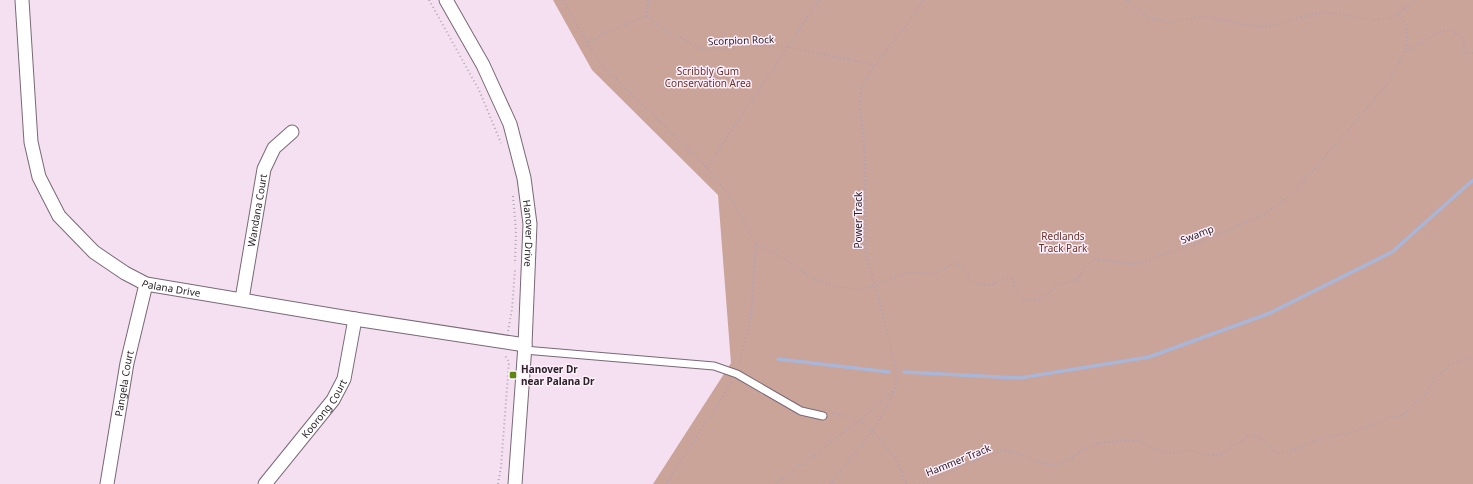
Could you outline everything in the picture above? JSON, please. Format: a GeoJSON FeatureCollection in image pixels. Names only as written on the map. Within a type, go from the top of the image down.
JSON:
{"type":"FeatureCollection","features":[{"type":"Feature","properties":{"kind":"street","name":"Palana Drive"},"geometry":{"type":"LineString","coordinates":[[22,0],[31,142],[39,177],[59,216],[94,252],[125,273],[146,284],[525,348]]}},
{"type":"Feature","properties":{"kind":"street","name":"Hanover Drive"},"geometry":{"type":"LineString","coordinates":[[446,0],[483,65],[510,124],[524,178],[530,224],[525,348],[515,484]]}},
{"type":"Feature","properties":{"kind":"street","name":"Wandana Court"},"geometry":{"type":"LineString","coordinates":[[242,299],[264,169],[274,148],[292,132]]}},
{"type":"Feature","properties":{"kind":"street","name":"Pangela Court"},"geometry":{"type":"LineString","coordinates":[[107,484],[127,363],[146,284]]}},
{"type":"Feature","properties":{"kind":"street","name":"Koorong Court"},"geometry":{"type":"LineString","coordinates":[[265,484],[333,400],[344,379],[355,319]]}},
{"type":"Feature","properties":{"kind":"lane"},"geometry":{"type":"LineString","coordinates":[[525,348],[714,366],[737,374],[801,411],[823,416]]}},
{"type":"Feature","properties":{"kind":"path"},"geometry":{"type":"LineString","coordinates":[[429,0],[479,90],[502,145]]}},
{"type":"Feature","properties":{"kind":"path"},"geometry":{"type":"LineString","coordinates":[[563,0],[598,62],[706,167],[729,195],[756,244],[751,317],[737,374],[666,484]]}},
{"type":"Feature","properties":{"kind":"path"},"geometry":{"type":"LineString","coordinates":[[588,42],[607,32],[647,16],[648,0]]}},
{"type":"Feature","properties":{"kind":"path"},"geometry":{"type":"LineString","coordinates":[[706,167],[819,0]]}},
{"type":"Feature","properties":{"kind":"path","name":"Power Track"},"geometry":{"type":"LineString","coordinates":[[830,484],[872,431],[895,390],[897,373],[875,285],[866,256],[865,152],[860,108],[862,87],[875,64],[909,22],[923,0]]}},
{"type":"Feature","properties":{"kind":"path"},"geometry":{"type":"LineString","coordinates":[[1126,0],[1148,17],[1168,23],[1202,16],[1247,25],[1268,27],[1324,12],[1375,20],[1391,18],[1399,14],[1414,0]]}},
{"type":"Feature","properties":{"kind":"path"},"geometry":{"type":"LineString","coordinates":[[1399,14],[1408,33],[1405,52]]}},
{"type":"Feature","properties":{"kind":"path","name":"Scorpion Rock"},"geometry":{"type":"LineString","coordinates":[[647,16],[657,25],[704,50],[748,46],[788,47],[875,64]]}},
{"type":"Feature","properties":{"kind":"path"},"geometry":{"type":"LineString","coordinates":[[1405,52],[1434,35],[1444,31],[1453,31],[1464,38],[1465,52],[1473,53]]}},
{"type":"Feature","properties":{"kind":"path","name":"Swamp"},"geometry":{"type":"LineString","coordinates":[[875,285],[909,272],[936,274],[957,263],[964,268],[968,279],[979,284],[993,284],[1005,277],[1012,279],[1016,292],[1025,300],[1042,299],[1056,286],[1078,279],[1083,270],[1094,259],[1133,264],[1148,261],[1158,255],[1196,244],[1264,214],[1288,197],[1386,86],[1405,52]]}},
{"type":"Feature","properties":{"kind":"path"},"geometry":{"type":"LineString","coordinates":[[509,330],[515,268],[516,231],[513,194]]}},
{"type":"Feature","properties":{"kind":"path"},"geometry":{"type":"LineString","coordinates":[[756,244],[783,258],[809,276],[839,287],[860,290],[875,285]]}},
{"type":"Feature","properties":{"kind":"path"},"geometry":{"type":"LineString","coordinates":[[498,484],[501,467],[509,362],[502,352]]}},
{"type":"Feature","properties":{"kind":"path","name":"Hammer Track"},"geometry":{"type":"LineString","coordinates":[[919,484],[930,481],[964,465],[1004,450],[1020,454],[1045,464],[1060,464],[1096,443],[1137,440],[1160,451],[1172,453],[1187,450],[1206,455],[1220,455],[1248,436],[1257,435],[1277,454],[1286,453],[1323,437],[1351,433],[1388,418],[1403,415],[1417,401],[1422,400],[1435,378],[1450,365],[1469,357],[1473,360]]}},
{"type":"Feature","properties":{"kind":"path"},"geometry":{"type":"LineString","coordinates":[[776,484],[859,421],[895,390]]}},
{"type":"Feature","properties":{"kind":"path"},"geometry":{"type":"LineString","coordinates":[[823,416],[835,413],[859,421],[872,431],[898,460],[906,484]]}},
{"type":"Feature","properties":{"kind":"green space","name":"Redlands Track Park"},"geometry":{"type":"Polygon","coordinates":[[[553,0],[1473,0],[1473,484],[653,484],[731,363],[718,195],[592,70],[553,0]]]}},
{"type":"Feature","properties":{"kind":"waterway"},"geometry":{"type":"LineString","coordinates":[[904,372],[1020,378],[1149,357],[1270,313],[1392,252],[1473,180]]}},
{"type":"Feature","properties":{"kind":"waterway"},"geometry":{"type":"LineString","coordinates":[[778,359],[889,372]]}},
{"type":"Feature","properties":{"kind":"place","name":"Hanover Dr near Palana Dr"},"geometry":{"type":"Point","coordinates":[513,375]}},
{"type":"Feature","properties":{"kind":"park label","name":"Scribbly Gum Conservation Area"},"geometry":{"type":"Point","coordinates":[708,76]}}]}
